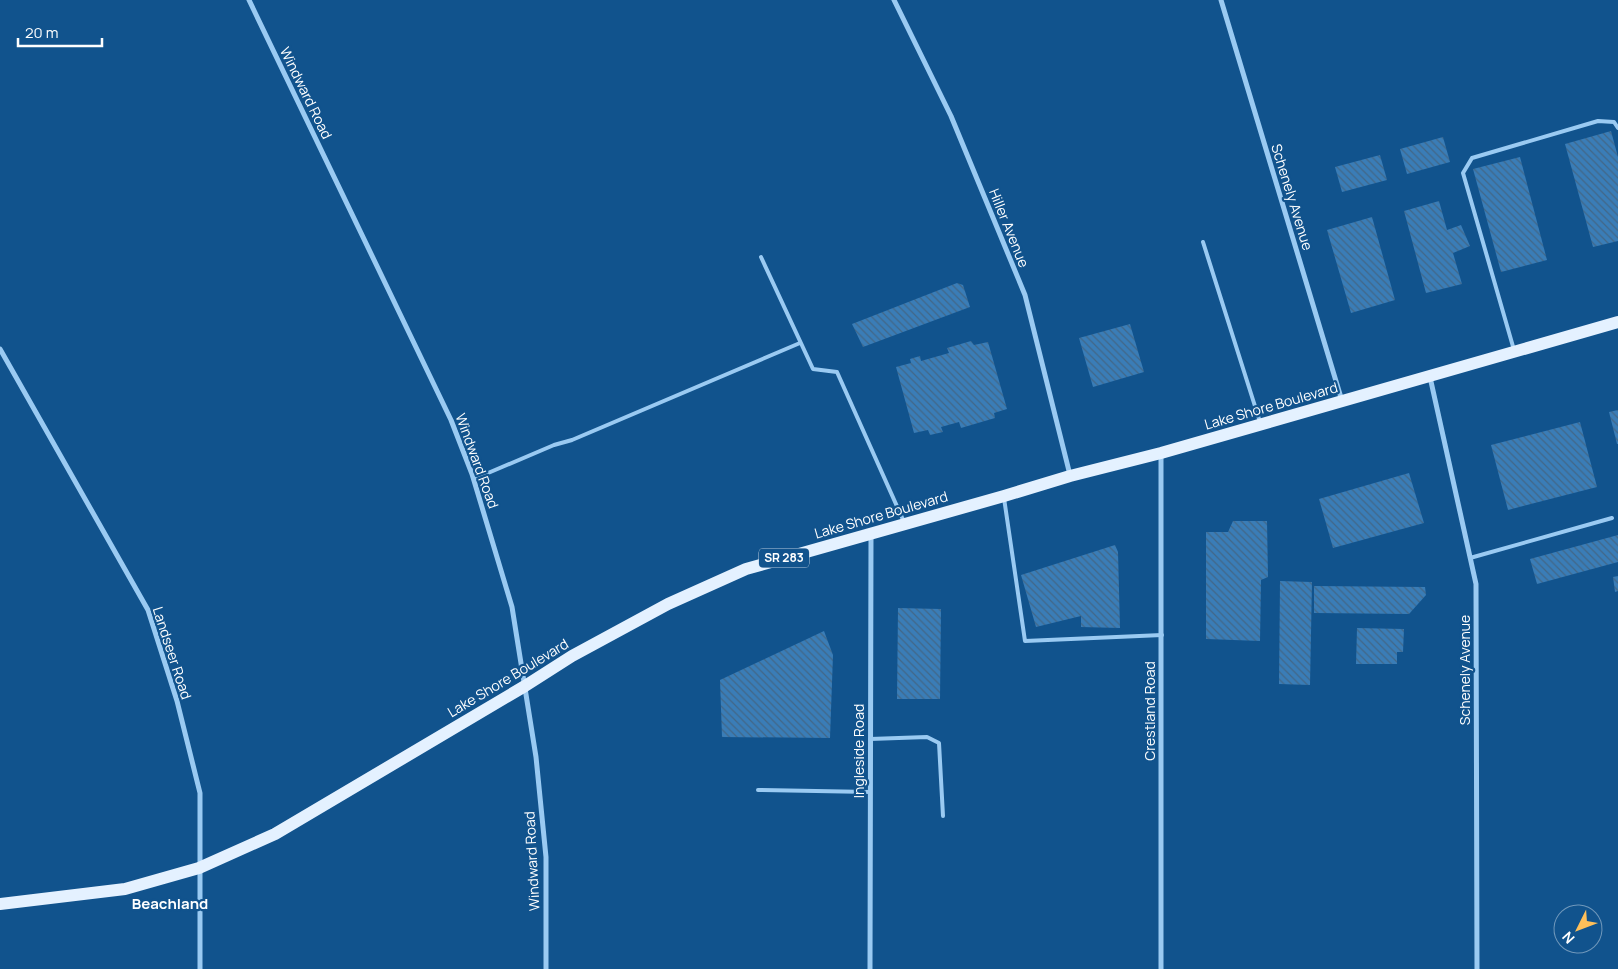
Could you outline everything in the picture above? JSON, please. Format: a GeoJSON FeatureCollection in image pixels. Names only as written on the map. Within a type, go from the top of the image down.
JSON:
{"type":"FeatureCollection","features":[{"type":"Feature","properties":{"kind":"main road","name":"Lake Shore Boulevard"},"geometry":{"type":"LineString","coordinates":[[0,904],[125,889],[199,868],[275,834],[525,686],[572,656],[668,604],[738,573],[871,532],[905,524],[1070,476],[1161,453],[1618,322]]}},
{"type":"Feature","properties":{"kind":"street","name":"Windward Road"},"geometry":{"type":"LineString","coordinates":[[249,0],[451,420],[474,479],[512,607],[536,757],[546,857],[546,969]]}},
{"type":"Feature","properties":{"kind":"street","name":"Hiller Avenue"},"geometry":{"type":"LineString","coordinates":[[894,0],[951,116],[1025,295],[1070,476]]}},
{"type":"Feature","properties":{"kind":"street","name":"Schenely Avenue"},"geometry":{"type":"LineString","coordinates":[[1221,0],[1342,401]]}},
{"type":"Feature","properties":{"kind":"street","name":"Landseer Road"},"geometry":{"type":"LineString","coordinates":[[0,349],[148,610],[177,701],[200,793],[200,969]]}},
{"type":"Feature","properties":{"kind":"street","name":"Schenely Avenue"},"geometry":{"type":"LineString","coordinates":[[1429,375],[1476,584],[1477,969]]}},
{"type":"Feature","properties":{"kind":"street","name":"Crestland Road"},"geometry":{"type":"LineString","coordinates":[[1161,453],[1161,969]]}},
{"type":"Feature","properties":{"kind":"street","name":"Ingleside Road"},"geometry":{"type":"LineString","coordinates":[[870,969],[871,532]]}},
{"type":"Feature","properties":{"kind":"lane"},"geometry":{"type":"LineString","coordinates":[[1515,351],[1464,173],[1472,158],[1598,121],[1614,122],[1618,128]]}},
{"type":"Feature","properties":{"kind":"lane"},"geometry":{"type":"LineString","coordinates":[[1203,242],[1261,424]]}},
{"type":"Feature","properties":{"kind":"lane"},"geometry":{"type":"LineString","coordinates":[[761,257],[813,369],[837,372],[905,524]]}},
{"type":"Feature","properties":{"kind":"lane"},"geometry":{"type":"LineString","coordinates":[[474,479],[554,445],[572,440],[800,343]]}},
{"type":"Feature","properties":{"kind":"lane"},"geometry":{"type":"LineString","coordinates":[[1004,496],[1025,641],[1162,635]]}},
{"type":"Feature","properties":{"kind":"lane"},"geometry":{"type":"LineString","coordinates":[[1470,558],[1612,518]]}},
{"type":"Feature","properties":{"kind":"lane"},"geometry":{"type":"LineString","coordinates":[[870,739],[928,737],[939,743],[943,816]]}},
{"type":"Feature","properties":{"kind":"lane"},"geometry":{"type":"LineString","coordinates":[[758,790],[870,792]]}},
{"type":"Feature","properties":{"kind":"building"},"geometry":{"type":"Polygon","coordinates":[[[1611,131],[1618,157],[1618,241],[1593,247],[1565,144],[1611,131]]]}},
{"type":"Feature","properties":{"kind":"building"},"geometry":{"type":"Polygon","coordinates":[[[1443,137],[1450,162],[1407,174],[1400,149],[1443,137]]]}},
{"type":"Feature","properties":{"kind":"building"},"geometry":{"type":"Polygon","coordinates":[[[1380,155],[1387,180],[1342,192],[1335,167],[1380,155]]]}},
{"type":"Feature","properties":{"kind":"building"},"geometry":{"type":"Polygon","coordinates":[[[1520,157],[1547,260],[1501,272],[1473,169],[1520,157]]]}},
{"type":"Feature","properties":{"kind":"building"},"geometry":{"type":"Polygon","coordinates":[[[1439,201],[1447,230],[1461,225],[1470,246],[1453,253],[1462,284],[1426,293],[1404,211],[1439,201]]]}},
{"type":"Feature","properties":{"kind":"building"},"geometry":{"type":"Polygon","coordinates":[[[1372,217],[1395,300],[1351,313],[1327,230],[1372,217]]]}},
{"type":"Feature","properties":{"kind":"building"},"geometry":{"type":"Polygon","coordinates":[[[957,283],[963,285],[970,307],[863,347],[852,324],[957,283]]]}},
{"type":"Feature","properties":{"kind":"building"},"geometry":{"type":"Polygon","coordinates":[[[1130,324],[1144,372],[1093,387],[1079,338],[1130,324]]]}},
{"type":"Feature","properties":{"kind":"building"},"geometry":{"type":"Polygon","coordinates":[[[971,341],[974,345],[988,342],[1007,409],[994,413],[995,418],[961,428],[959,422],[941,427],[943,432],[930,435],[928,430],[914,433],[896,367],[911,363],[910,359],[920,356],[921,361],[949,353],[947,348],[971,341]]]}},
{"type":"Feature","properties":{"kind":"building"},"geometry":{"type":"Polygon","coordinates":[[[1618,410],[1618,444],[1617,444],[1609,412],[1618,410]]]}},
{"type":"Feature","properties":{"kind":"building"},"geometry":{"type":"Polygon","coordinates":[[[1580,422],[1597,487],[1508,510],[1491,445],[1580,422]]]}},
{"type":"Feature","properties":{"kind":"building"},"geometry":{"type":"Polygon","coordinates":[[[1409,473],[1424,523],[1333,548],[1319,499],[1409,473]]]}},
{"type":"Feature","properties":{"kind":"building"},"geometry":{"type":"Polygon","coordinates":[[[1233,521],[1267,521],[1268,577],[1261,580],[1260,641],[1206,639],[1206,532],[1228,532],[1233,521]]]}},
{"type":"Feature","properties":{"kind":"building"},"geometry":{"type":"Polygon","coordinates":[[[1618,535],[1618,562],[1537,584],[1530,559],[1618,535]]]}},
{"type":"Feature","properties":{"kind":"building"},"geometry":{"type":"Polygon","coordinates":[[[1115,545],[1118,552],[1120,628],[1081,627],[1081,616],[1036,627],[1021,575],[1115,545]]]}},
{"type":"Feature","properties":{"kind":"building"},"geometry":{"type":"Polygon","coordinates":[[[1618,576],[1618,591],[1615,592],[1613,577],[1618,576]]]}},
{"type":"Feature","properties":{"kind":"building"},"geometry":{"type":"Polygon","coordinates":[[[1280,581],[1312,582],[1310,685],[1279,684],[1280,581]]]}},
{"type":"Feature","properties":{"kind":"building"},"geometry":{"type":"Polygon","coordinates":[[[1314,586],[1425,587],[1426,595],[1409,614],[1314,613],[1314,586]]]}},
{"type":"Feature","properties":{"kind":"building"},"geometry":{"type":"Polygon","coordinates":[[[898,608],[941,609],[940,699],[897,699],[898,608]]]}},
{"type":"Feature","properties":{"kind":"building"},"geometry":{"type":"Polygon","coordinates":[[[1357,628],[1404,629],[1403,652],[1397,652],[1397,664],[1356,664],[1357,628]]]}},
{"type":"Feature","properties":{"kind":"building"},"geometry":{"type":"Polygon","coordinates":[[[824,631],[833,655],[830,738],[722,737],[720,680],[824,631]]]}},
{"type":"Feature","properties":{"kind":"district","name":"Beachland"},"geometry":{"type":"Point","coordinates":[170,904]}}]}
